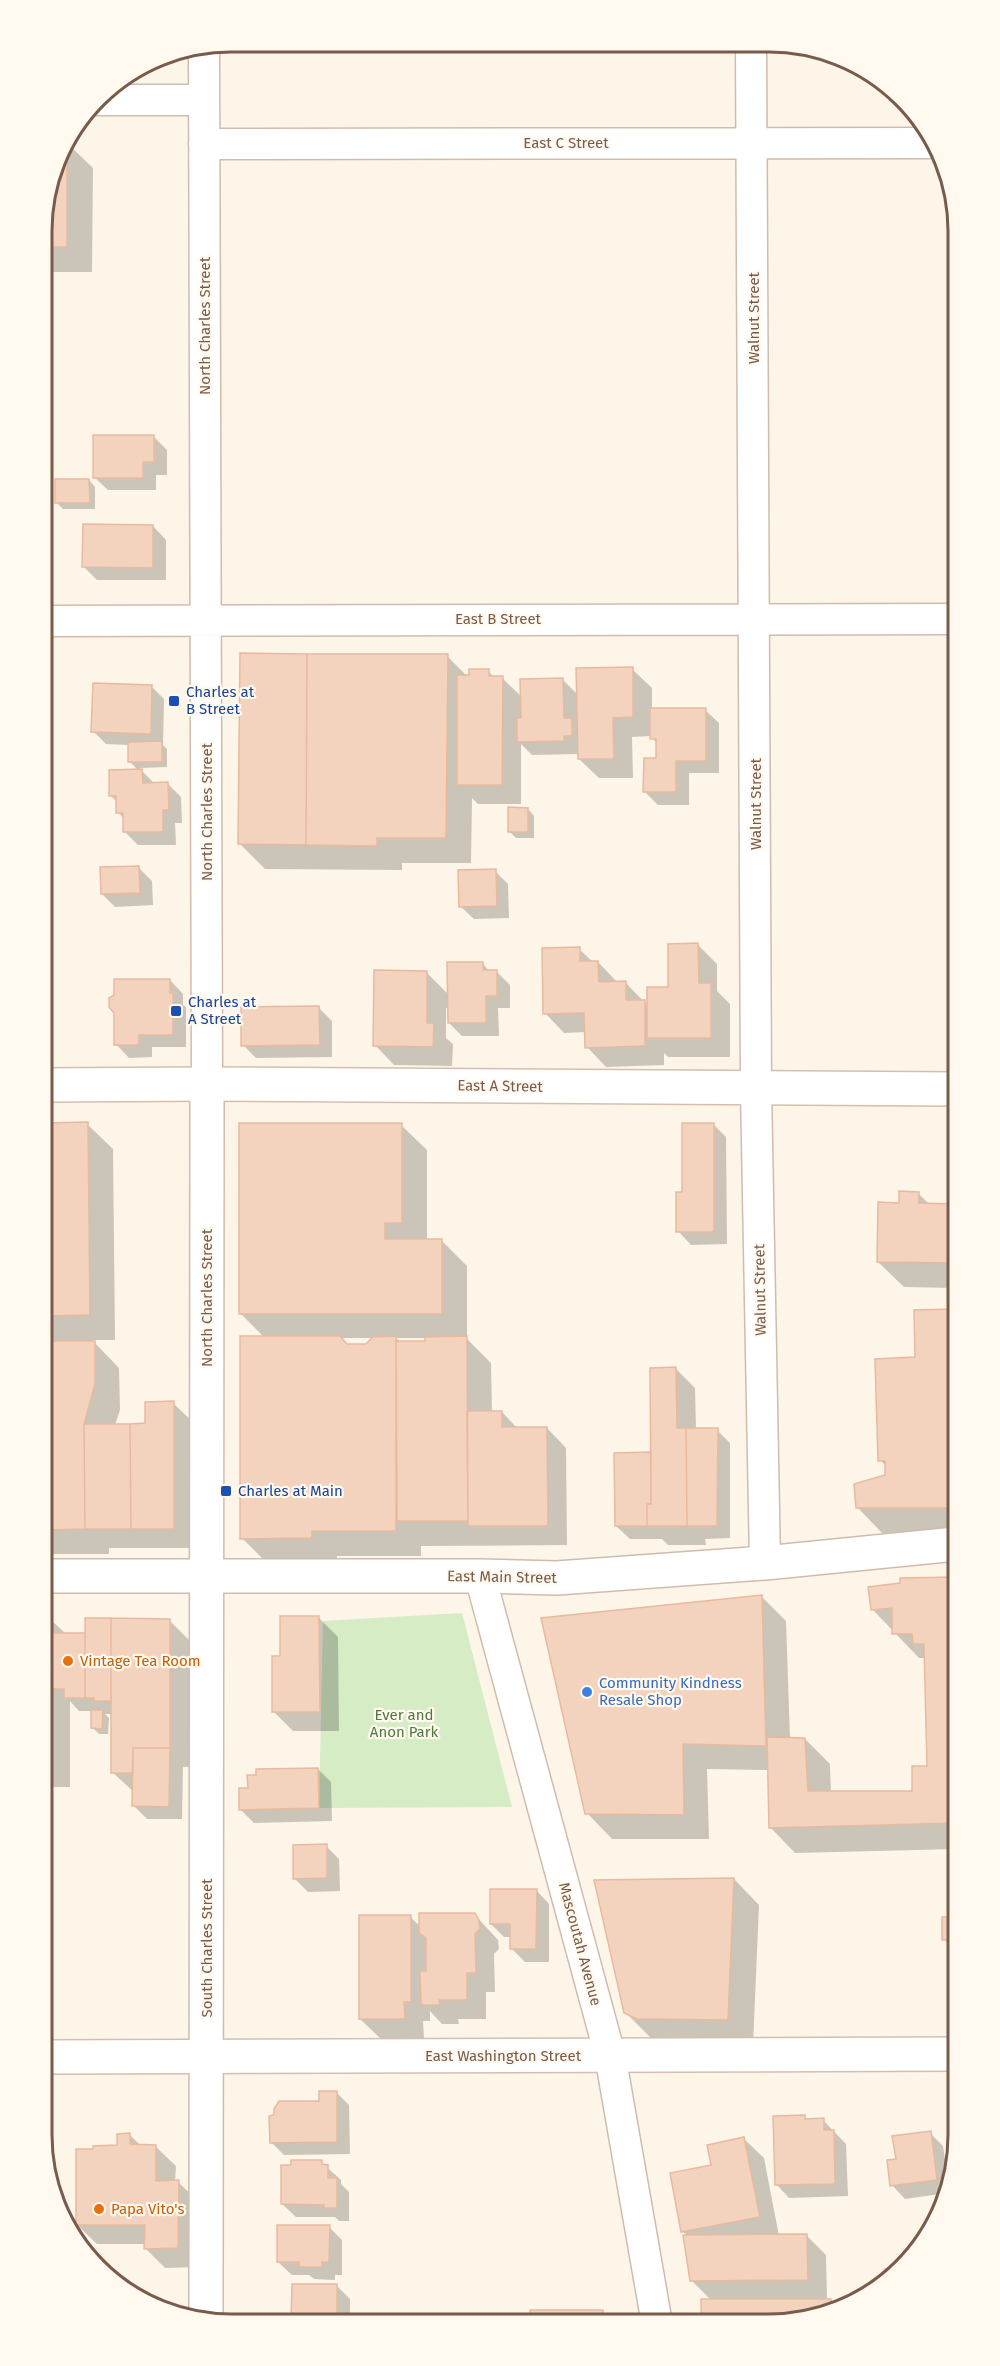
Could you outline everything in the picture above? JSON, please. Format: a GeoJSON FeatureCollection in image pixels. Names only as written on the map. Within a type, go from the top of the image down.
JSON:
{"type":"FeatureCollection","features":[{"type":"Feature","properties":{"kind":"street","name":"Walnut Street"},"geometry":{"type":"LineString","coordinates":[[751,52],[756,619],[756,1089],[765,1563]]}},
{"type":"Feature","properties":{"kind":"street","name":"North Charles Street"},"geometry":{"type":"LineString","coordinates":[[204,55],[207,619],[207,1576]]}},
{"type":"Feature","properties":{"kind":"street"},"geometry":{"type":"LineString","coordinates":[[110,100],[204,100]]}},
{"type":"Feature","properties":{"kind":"street","name":"East C Street"},"geometry":{"type":"LineString","coordinates":[[204,144],[924,143]]}},
{"type":"Feature","properties":{"kind":"street","name":"East B Street"},"geometry":{"type":"LineString","coordinates":[[53,621],[948,619]]}},
{"type":"Feature","properties":{"kind":"street","name":"East A Street"},"geometry":{"type":"LineString","coordinates":[[53,1085],[948,1089]]}},
{"type":"Feature","properties":{"kind":"street","name":"East Main Street"},"geometry":{"type":"LineString","coordinates":[[52,1576],[557,1578],[765,1563],[947,1545]]}},
{"type":"Feature","properties":{"kind":"street","name":"South Charles Street"},"geometry":{"type":"LineString","coordinates":[[206,2311],[207,1576]]}},
{"type":"Feature","properties":{"kind":"street","name":"Mascoutah Avenue"},"geometry":{"type":"LineString","coordinates":[[480,1576],[610,2055],[655,2314]]}},
{"type":"Feature","properties":{"kind":"street","name":"East Washington Street"},"geometry":{"type":"LineString","coordinates":[[52,2058],[947,2054]]}},
{"type":"Feature","properties":{"kind":"green space","name":"Ever and Anon Park"},"geometry":{"type":"Polygon","coordinates":[[[462,1613],[512,1807],[319,1808],[323,1621],[462,1613]]]}},
{"type":"Feature","properties":{"kind":"building"},"geometry":{"type":"Polygon","coordinates":[[[67,161],[67,247],[53,247],[54,208],[67,161]]]}},
{"type":"Feature","properties":{"kind":"building"},"geometry":{"type":"Polygon","coordinates":[[[93,435],[154,435],[154,462],[143,462],[143,478],[93,478],[93,435]]]}},
{"type":"Feature","properties":{"kind":"building"},"geometry":{"type":"Polygon","coordinates":[[[55,479],[89,479],[90,503],[55,503],[55,479]]]}},
{"type":"Feature","properties":{"kind":"building"},"geometry":{"type":"Polygon","coordinates":[[[83,524],[153,525],[153,568],[82,567],[83,524]]]}},
{"type":"Feature","properties":{"kind":"building"},"geometry":{"type":"Polygon","coordinates":[[[240,653],[307,654],[306,845],[238,844],[240,653]]]}},
{"type":"Feature","properties":{"kind":"building"},"geometry":{"type":"Polygon","coordinates":[[[307,654],[448,654],[446,838],[377,838],[377,846],[306,845],[307,654]]]}},
{"type":"Feature","properties":{"kind":"building"},"geometry":{"type":"Polygon","coordinates":[[[633,667],[633,717],[613,718],[614,759],[578,759],[576,668],[633,667]]]}},
{"type":"Feature","properties":{"kind":"building"},"geometry":{"type":"Polygon","coordinates":[[[469,669],[489,669],[489,676],[503,676],[502,785],[457,785],[457,675],[469,675],[469,669]]]}},
{"type":"Feature","properties":{"kind":"building"},"geometry":{"type":"Polygon","coordinates":[[[563,678],[564,718],[572,718],[572,736],[564,736],[564,741],[517,742],[517,718],[521,718],[520,679],[563,678]]]}},
{"type":"Feature","properties":{"kind":"building"},"geometry":{"type":"Polygon","coordinates":[[[93,683],[152,685],[151,734],[91,732],[93,683]]]}},
{"type":"Feature","properties":{"kind":"building"},"geometry":{"type":"Polygon","coordinates":[[[650,708],[706,708],[706,761],[676,761],[676,792],[643,792],[644,758],[656,758],[656,739],[650,739],[650,708]]]}},
{"type":"Feature","properties":{"kind":"building"},"geometry":{"type":"Polygon","coordinates":[[[162,741],[162,762],[128,762],[128,742],[162,741]]]}},
{"type":"Feature","properties":{"kind":"building"},"geometry":{"type":"Polygon","coordinates":[[[142,769],[143,783],[168,782],[169,810],[163,810],[163,832],[123,832],[123,813],[116,813],[116,796],[109,796],[109,770],[142,769]]]}},
{"type":"Feature","properties":{"kind":"building"},"geometry":{"type":"Polygon","coordinates":[[[508,807],[528,808],[528,832],[508,832],[508,807]]]}},
{"type":"Feature","properties":{"kind":"building"},"geometry":{"type":"Polygon","coordinates":[[[139,866],[140,893],[101,894],[100,867],[139,866]]]}},
{"type":"Feature","properties":{"kind":"building"},"geometry":{"type":"Polygon","coordinates":[[[496,869],[497,906],[459,907],[458,870],[496,869]]]}},
{"type":"Feature","properties":{"kind":"building"},"geometry":{"type":"Polygon","coordinates":[[[698,943],[699,983],[711,983],[711,1038],[647,1038],[647,987],[668,987],[668,944],[698,943]]]}},
{"type":"Feature","properties":{"kind":"building"},"geometry":{"type":"Polygon","coordinates":[[[580,947],[580,961],[598,961],[599,982],[626,981],[626,1000],[645,1000],[645,1046],[585,1048],[584,1013],[543,1014],[542,948],[580,947]]]}},
{"type":"Feature","properties":{"kind":"building"},"geometry":{"type":"Polygon","coordinates":[[[447,962],[483,962],[483,970],[497,970],[497,996],[486,996],[486,1023],[448,1023],[447,962]]]}},
{"type":"Feature","properties":{"kind":"building"},"geometry":{"type":"Polygon","coordinates":[[[374,970],[427,971],[427,1023],[434,1023],[433,1047],[373,1046],[374,970]]]}},
{"type":"Feature","properties":{"kind":"building"},"geometry":{"type":"Polygon","coordinates":[[[114,979],[170,979],[170,993],[173,993],[173,1035],[139,1035],[139,1045],[114,1045],[114,1013],[109,1007],[109,998],[114,995],[114,979]]]}},
{"type":"Feature","properties":{"kind":"building"},"geometry":{"type":"Polygon","coordinates":[[[319,1006],[320,1045],[241,1046],[241,1007],[319,1006]]]}},
{"type":"Feature","properties":{"kind":"building"},"geometry":{"type":"Polygon","coordinates":[[[88,1122],[90,1315],[52,1316],[53,1123],[88,1122]]]}},
{"type":"Feature","properties":{"kind":"building"},"geometry":{"type":"Polygon","coordinates":[[[239,1123],[402,1123],[402,1223],[385,1223],[385,1239],[442,1239],[442,1314],[239,1314],[239,1123]]]}},
{"type":"Feature","properties":{"kind":"building"},"geometry":{"type":"Polygon","coordinates":[[[682,1123],[714,1123],[714,1232],[676,1232],[676,1192],[682,1192],[682,1123]]]}},
{"type":"Feature","properties":{"kind":"building"},"geometry":{"type":"Polygon","coordinates":[[[899,1191],[919,1192],[919,1203],[947,1204],[947,1263],[877,1262],[878,1202],[899,1203],[899,1191]]]}},
{"type":"Feature","properties":{"kind":"building"},"geometry":{"type":"Polygon","coordinates":[[[947,1309],[947,1508],[856,1508],[854,1484],[885,1475],[885,1461],[878,1461],[875,1359],[915,1357],[914,1310],[947,1309]]]}},
{"type":"Feature","properties":{"kind":"building"},"geometry":{"type":"Polygon","coordinates":[[[240,1336],[340,1336],[347,1344],[366,1344],[373,1337],[396,1336],[396,1531],[312,1531],[312,1538],[240,1539],[240,1336]]]}},
{"type":"Feature","properties":{"kind":"building"},"geometry":{"type":"Polygon","coordinates":[[[467,1336],[468,1521],[397,1521],[396,1341],[425,1341],[425,1337],[467,1336]]]}},
{"type":"Feature","properties":{"kind":"building"},"geometry":{"type":"Polygon","coordinates":[[[52,1341],[95,1341],[95,1384],[84,1424],[85,1529],[52,1530],[52,1341]]]}},
{"type":"Feature","properties":{"kind":"building"},"geometry":{"type":"Polygon","coordinates":[[[676,1367],[677,1428],[686,1428],[687,1526],[647,1526],[647,1504],[651,1504],[650,1368],[676,1367]]]}},
{"type":"Feature","properties":{"kind":"building"},"geometry":{"type":"Polygon","coordinates":[[[174,1401],[174,1529],[131,1529],[130,1424],[145,1423],[145,1402],[174,1401]]]}},
{"type":"Feature","properties":{"kind":"building"},"geometry":{"type":"Polygon","coordinates":[[[467,1411],[502,1411],[502,1427],[547,1427],[548,1526],[468,1526],[467,1411]]]}},
{"type":"Feature","properties":{"kind":"building"},"geometry":{"type":"Polygon","coordinates":[[[84,1424],[130,1424],[131,1529],[85,1529],[84,1424]]]}},
{"type":"Feature","properties":{"kind":"building"},"geometry":{"type":"Polygon","coordinates":[[[686,1428],[718,1428],[717,1526],[687,1526],[686,1428]]]}},
{"type":"Feature","properties":{"kind":"building"},"geometry":{"type":"Polygon","coordinates":[[[651,1452],[651,1504],[647,1504],[647,1526],[615,1526],[614,1453],[651,1452]]]}},
{"type":"Feature","properties":{"kind":"building"},"geometry":{"type":"Polygon","coordinates":[[[947,1577],[947,1823],[769,1828],[767,1737],[805,1738],[808,1791],[912,1791],[912,1766],[927,1766],[924,1644],[913,1644],[912,1634],[892,1634],[892,1608],[871,1610],[868,1587],[900,1583],[900,1578],[947,1577]]]}},
{"type":"Feature","properties":{"kind":"building"},"geometry":{"type":"Polygon","coordinates":[[[762,1595],[766,1746],[683,1744],[684,1815],[585,1814],[541,1618],[762,1595]]]}},
{"type":"Feature","properties":{"kind":"building"},"geometry":{"type":"Polygon","coordinates":[[[280,1616],[319,1616],[320,1712],[272,1712],[272,1656],[280,1656],[280,1616]]]}},
{"type":"Feature","properties":{"kind":"building"},"geometry":{"type":"Polygon","coordinates":[[[85,1618],[111,1618],[111,1701],[94,1701],[94,1698],[85,1698],[85,1618]]]}},
{"type":"Feature","properties":{"kind":"building"},"geometry":{"type":"Polygon","coordinates":[[[111,1618],[170,1619],[170,1748],[133,1748],[133,1773],[111,1773],[111,1618]]]}},
{"type":"Feature","properties":{"kind":"building","name":"Vintage Tea Room"},"geometry":{"type":"Polygon","coordinates":[[[52,1633],[85,1633],[85,1698],[64,1698],[64,1689],[52,1689],[52,1633]]]}},
{"type":"Feature","properties":{"kind":"building"},"geometry":{"type":"Polygon","coordinates":[[[91,1710],[103,1710],[102,1729],[91,1728],[91,1710]]]}},
{"type":"Feature","properties":{"kind":"building"},"geometry":{"type":"Polygon","coordinates":[[[133,1748],[170,1748],[169,1807],[132,1806],[133,1748]]]}},
{"type":"Feature","properties":{"kind":"building"},"geometry":{"type":"Polygon","coordinates":[[[318,1768],[319,1808],[239,1810],[239,1788],[248,1788],[247,1775],[256,1775],[256,1769],[318,1768]]]}},
{"type":"Feature","properties":{"kind":"building"},"geometry":{"type":"Polygon","coordinates":[[[327,1844],[327,1878],[293,1879],[293,1845],[327,1844]]]}},
{"type":"Feature","properties":{"kind":"building"},"geometry":{"type":"Polygon","coordinates":[[[734,1878],[728,2020],[637,2019],[624,2013],[594,1880],[734,1878]]]}},
{"type":"Feature","properties":{"kind":"building"},"geometry":{"type":"Polygon","coordinates":[[[490,1889],[537,1889],[536,1949],[510,1949],[510,1924],[490,1924],[490,1889]]]}},
{"type":"Feature","properties":{"kind":"building"},"geometry":{"type":"Polygon","coordinates":[[[419,1913],[475,1913],[479,1920],[480,1929],[475,1934],[476,1973],[467,1973],[467,2000],[439,2000],[440,2005],[421,2005],[420,1971],[426,1971],[426,1938],[419,1933],[419,1913]]]}},
{"type":"Feature","properties":{"kind":"building"},"geometry":{"type":"Polygon","coordinates":[[[359,1915],[411,1915],[411,2002],[404,2002],[405,2019],[359,2019],[359,1915]]]}},
{"type":"Feature","properties":{"kind":"building"},"geometry":{"type":"Polygon","coordinates":[[[942,1917],[947,1917],[947,1940],[942,1940],[942,1917]]]}},
{"type":"Feature","properties":{"kind":"building"},"geometry":{"type":"Polygon","coordinates":[[[319,2091],[337,2091],[337,2142],[270,2143],[269,2116],[274,2115],[274,2109],[279,2101],[319,2101],[319,2091]]]}},
{"type":"Feature","properties":{"kind":"building"},"geometry":{"type":"Polygon","coordinates":[[[805,2115],[805,2119],[824,2118],[824,2130],[834,2130],[835,2184],[775,2185],[773,2116],[805,2115]]]}},
{"type":"Feature","properties":{"kind":"building"},"geometry":{"type":"Polygon","coordinates":[[[931,2131],[937,2180],[890,2186],[887,2160],[896,2159],[892,2136],[931,2131]]]}},
{"type":"Feature","properties":{"kind":"building"},"geometry":{"type":"Polygon","coordinates":[[[130,2133],[130,2144],[156,2145],[156,2181],[179,2180],[178,2248],[144,2249],[145,2225],[76,2224],[76,2149],[117,2145],[117,2134],[130,2133]]]}},
{"type":"Feature","properties":{"kind":"building"},"geometry":{"type":"Polygon","coordinates":[[[744,2137],[760,2217],[681,2232],[670,2173],[711,2165],[707,2145],[744,2137]]]}},
{"type":"Feature","properties":{"kind":"building"},"geometry":{"type":"Polygon","coordinates":[[[291,2160],[322,2160],[322,2164],[328,2165],[328,2178],[337,2178],[337,2208],[324,2208],[324,2205],[281,2204],[281,2165],[291,2165],[291,2160]]]}},
{"type":"Feature","properties":{"kind":"building"},"geometry":{"type":"Polygon","coordinates":[[[277,2225],[330,2225],[329,2262],[322,2262],[322,2267],[299,2267],[299,2262],[277,2262],[277,2225]]]}},
{"type":"Feature","properties":{"kind":"building"},"geometry":{"type":"Polygon","coordinates":[[[807,2234],[808,2280],[690,2281],[683,2235],[807,2234]]]}},
{"type":"Feature","properties":{"kind":"building"},"geometry":{"type":"Polygon","coordinates":[[[292,2284],[337,2284],[337,2314],[291,2314],[292,2284]]]}},
{"type":"Feature","properties":{"kind":"building"},"geometry":{"type":"Polygon","coordinates":[[[701,2299],[831,2299],[831,2302],[792,2312],[701,2314],[701,2299]]]}},
{"type":"Feature","properties":{"kind":"building"},"geometry":{"type":"Polygon","coordinates":[[[530,2310],[603,2310],[603,2314],[530,2314],[530,2310]]]}},
{"type":"Feature","properties":{"kind":"place","name":"Charles at B Street"},"geometry":{"type":"Point","coordinates":[174,701]}},
{"type":"Feature","properties":{"kind":"place","name":"Charles at A Street"},"geometry":{"type":"Point","coordinates":[176,1011]}},
{"type":"Feature","properties":{"kind":"place","name":"Charles at Main"},"geometry":{"type":"Point","coordinates":[226,1491]}},
{"type":"Feature","properties":{"kind":"place","name":"Vintage Tea Room"},"geometry":{"type":"Point","coordinates":[68,1661]}},
{"type":"Feature","properties":{"kind":"place","name":"Community Kindness Resale Shop"},"geometry":{"type":"Point","coordinates":[587,1692]}},
{"type":"Feature","properties":{"kind":"place","name":"Papa Vito's"},"geometry":{"type":"Point","coordinates":[99,2209]}}]}
